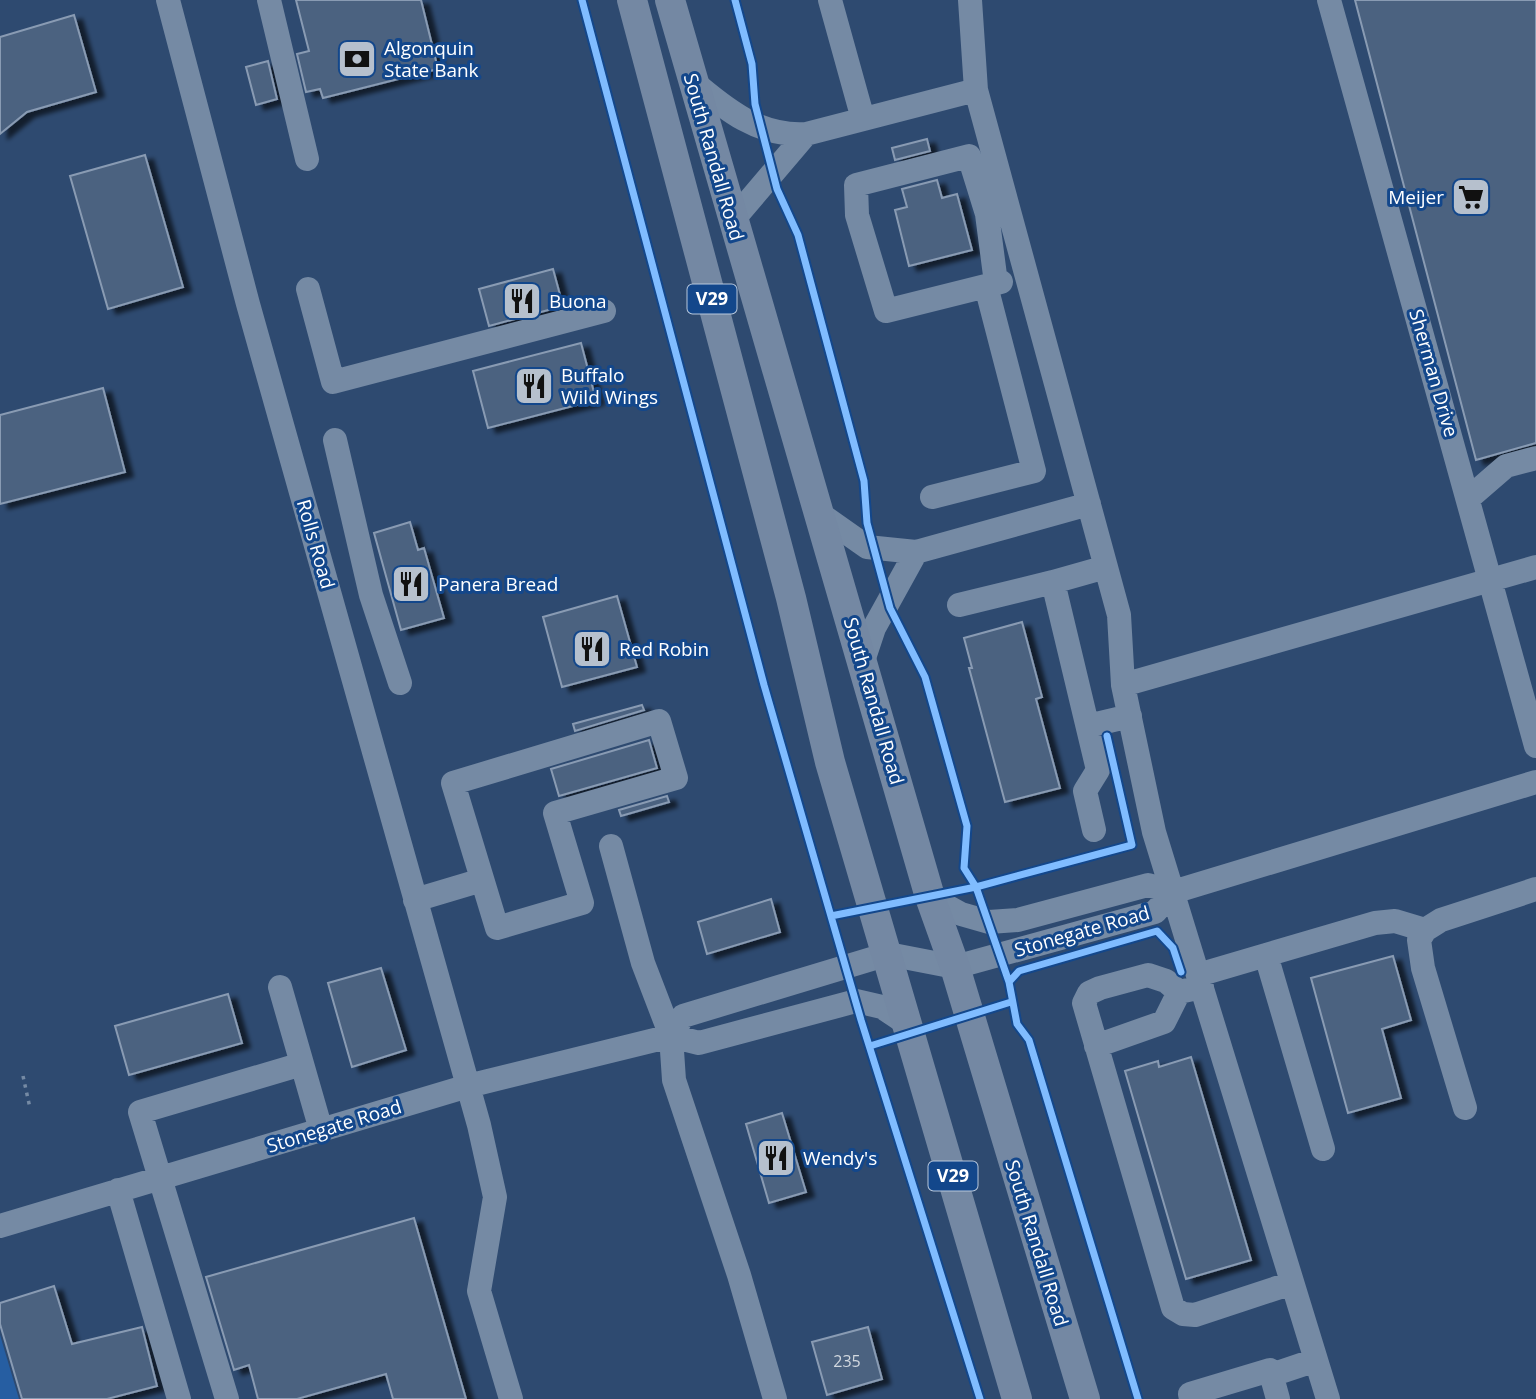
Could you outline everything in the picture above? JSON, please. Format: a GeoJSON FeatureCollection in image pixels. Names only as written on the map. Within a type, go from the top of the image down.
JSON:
{"type":"FeatureCollection","features":[{"type":"Feature","properties":{"kind":"main road","name":"South Randall Road"},"geometry":{"type":"LineString","coordinates":[[632,0],[791,598],[830,762],[1017,1399]]}},
{"type":"Feature","properties":{"kind":"main road","name":"South Randall Road"},"geometry":{"type":"LineString","coordinates":[[670,0],[691,80],[930,897],[956,967],[1085,1399]]}},
{"type":"Feature","properties":{"kind":"street","name":"Rolls Road"},"geometry":{"type":"LineString","coordinates":[[168,0],[248,304],[468,1086],[495,1197],[479,1291],[511,1399]]}},
{"type":"Feature","properties":{"kind":"street"},"geometry":{"type":"LineString","coordinates":[[269,0],[307,159]]}},
{"type":"Feature","properties":{"kind":"street"},"geometry":{"type":"LineString","coordinates":[[830,0],[863,119]]}},
{"type":"Feature","properties":{"kind":"street"},"geometry":{"type":"LineString","coordinates":[[970,0],[976,90],[1119,615],[1123,685],[1154,832],[1173,892],[1193,985],[1328,1399]]}},
{"type":"Feature","properties":{"kind":"street","name":"Sherman Drive"},"geometry":{"type":"LineString","coordinates":[[1329,0],[1492,579],[1536,746]]}},
{"type":"Feature","properties":{"kind":"street"},"geometry":{"type":"LineString","coordinates":[[691,80],[743,119],[782,135],[806,134],[976,90]]}},
{"type":"Feature","properties":{"kind":"street"},"geometry":{"type":"LineString","coordinates":[[732,221],[806,134]]}},
{"type":"Feature","properties":{"kind":"street"},"geometry":{"type":"LineString","coordinates":[[932,497],[1034,471],[991,284],[987,214],[969,156],[856,186],[857,215],[886,311],[991,284],[1027,275]]}},
{"type":"Feature","properties":{"kind":"street"},"geometry":{"type":"LineString","coordinates":[[308,289],[333,382],[604,311]]}},
{"type":"Feature","properties":{"kind":"street"},"geometry":{"type":"LineString","coordinates":[[335,440],[371,595],[400,683]]}},
{"type":"Feature","properties":{"kind":"street"},"geometry":{"type":"LineString","coordinates":[[1469,498],[1506,466],[1536,458]]}},
{"type":"Feature","properties":{"kind":"street"},"geometry":{"type":"LineString","coordinates":[[820,514],[867,547],[916,552],[1089,504]]}},
{"type":"Feature","properties":{"kind":"street"},"geometry":{"type":"LineString","coordinates":[[863,661],[874,628],[916,552]]}},
{"type":"Feature","properties":{"kind":"street"},"geometry":{"type":"LineString","coordinates":[[959,605],[1106,567]]}},
{"type":"Feature","properties":{"kind":"street"},"geometry":{"type":"LineString","coordinates":[[1123,685],[1536,567]]}},
{"type":"Feature","properties":{"kind":"street"},"geometry":{"type":"LineString","coordinates":[[1052,582],[1098,769],[1085,791],[1094,831]]}},
{"type":"Feature","properties":{"kind":"street"},"geometry":{"type":"LineString","coordinates":[[1087,726],[1130,716]]}},
{"type":"Feature","properties":{"kind":"street"},"geometry":{"type":"LineString","coordinates":[[659,721],[676,778],[555,813],[582,903],[497,928],[482,880],[453,783],[659,721]]}},
{"type":"Feature","properties":{"kind":"street","name":"Stonegate Road"},"geometry":{"type":"LineString","coordinates":[[671,1036],[683,1016],[888,954],[956,967],[1155,912],[1173,892],[1536,782]]}},
{"type":"Feature","properties":{"kind":"street"},"geometry":{"type":"LineString","coordinates":[[611,846],[643,962],[671,1036],[674,1080],[732,1250],[775,1399]]}},
{"type":"Feature","properties":{"kind":"street"},"geometry":{"type":"LineString","coordinates":[[415,900],[482,880]]}},
{"type":"Feature","properties":{"kind":"street","name":"Stonegate Road"},"geometry":{"type":"LineString","coordinates":[[930,897],[961,914],[989,922],[1018,919],[1149,885],[1173,892]]}},
{"type":"Feature","properties":{"kind":"street"},"geometry":{"type":"LineString","coordinates":[[1465,1108],[1420,954],[1419,940],[1425,930],[1441,920],[1536,889]]}},
{"type":"Feature","properties":{"kind":"street"},"geometry":{"type":"LineString","coordinates":[[1096,1046],[1164,1023],[1193,985],[1266,955],[1375,923],[1395,921],[1425,930]]}},
{"type":"Feature","properties":{"kind":"street"},"geometry":{"type":"LineString","coordinates":[[1266,955],[1323,1149]]}},
{"type":"Feature","properties":{"kind":"street"},"geometry":{"type":"LineString","coordinates":[[1193,985],[1148,975],[1089,993],[1084,1003],[1173,1308],[1183,1314],[1195,1315],[1292,1283]]}},
{"type":"Feature","properties":{"kind":"street"},"geometry":{"type":"LineString","coordinates":[[279,987],[321,1130]]}},
{"type":"Feature","properties":{"kind":"street","name":"Stonegate Road"},"geometry":{"type":"LineString","coordinates":[[0,1226],[468,1086],[671,1036],[699,1043],[856,1001],[882,1007],[909,1025]]}},
{"type":"Feature","properties":{"kind":"street"},"geometry":{"type":"LineString","coordinates":[[227,1399],[140,1112],[302,1064]]}},
{"type":"Feature","properties":{"kind":"street"},"geometry":{"type":"LineString","coordinates":[[118,1190],[179,1399]]}},
{"type":"Feature","properties":{"kind":"street"},"geometry":{"type":"LineString","coordinates":[[1271,1375],[1316,1360]]}},
{"type":"Feature","properties":{"kind":"street"},"geometry":{"type":"LineString","coordinates":[[1191,1399],[1190,1394],[1270,1370],[1278,1399]]}},
{"type":"Feature","properties":{"kind":"path"},"geometry":{"type":"LineString","coordinates":[[23,1076],[30,1108]]}},
{"type":"Feature","properties":{"kind":"shaded area"},"geometry":{"type":"Polygon","coordinates":[[[0,1335],[19,1399],[0,1399],[0,1335]]]}},
{"type":"Feature","properties":{"kind":"building","name":"Algonquin State Bank"},"geometry":{"type":"Polygon","coordinates":[[[296,0],[421,0],[438,69],[323,98],[320,89],[306,92],[297,54],[309,51],[296,0]]]}},
{"type":"Feature","properties":{"kind":"building","name":"Meijer"},"geometry":{"type":"Polygon","coordinates":[[[1355,0],[1536,0],[1536,443],[1476,460],[1355,0]]]}},
{"type":"Feature","properties":{"kind":"building"},"geometry":{"type":"Polygon","coordinates":[[[74,15],[96,92],[27,112],[0,134],[0,37],[74,15]]]}},
{"type":"Feature","properties":{"kind":"building"},"geometry":{"type":"Polygon","coordinates":[[[268,61],[277,99],[256,105],[246,67],[268,61]]]}},
{"type":"Feature","properties":{"kind":"building"},"geometry":{"type":"Polygon","coordinates":[[[927,139],[930,151],[895,160],[892,148],[927,139]]]}},
{"type":"Feature","properties":{"kind":"building"},"geometry":{"type":"Polygon","coordinates":[[[145,155],[183,287],[108,309],[70,176],[145,155]]]}},
{"type":"Feature","properties":{"kind":"building"},"geometry":{"type":"Polygon","coordinates":[[[937,180],[942,198],[957,194],[972,250],[909,266],[895,210],[907,207],[902,189],[937,180]]]}},
{"type":"Feature","properties":{"kind":"building","name":"Buona"},"geometry":{"type":"Polygon","coordinates":[[[553,269],[563,306],[489,326],[479,289],[553,269]]]}},
{"type":"Feature","properties":{"kind":"building","name":"Buffalo Wild Wings"},"geometry":{"type":"Polygon","coordinates":[[[581,343],[596,400],[488,428],[473,371],[581,343]]]}},
{"type":"Feature","properties":{"kind":"building"},"geometry":{"type":"Polygon","coordinates":[[[103,388],[125,472],[0,504],[0,415],[103,388]]]}},
{"type":"Feature","properties":{"kind":"building","name":"Panera Bread"},"geometry":{"type":"Polygon","coordinates":[[[410,522],[418,550],[424,548],[444,618],[401,630],[374,533],[410,522]]]}},
{"type":"Feature","properties":{"kind":"building","name":"Red Robin"},"geometry":{"type":"Polygon","coordinates":[[[617,596],[637,667],[562,687],[543,617],[617,596]]]}},
{"type":"Feature","properties":{"kind":"building"},"geometry":{"type":"Polygon","coordinates":[[[1022,622],[1042,697],[1036,699],[1060,788],[1005,802],[969,668],[972,668],[964,638],[1022,622]]]}},
{"type":"Feature","properties":{"kind":"building"},"geometry":{"type":"Polygon","coordinates":[[[642,705],[644,710],[575,731],[573,724],[642,705]]]}},
{"type":"Feature","properties":{"kind":"building"},"geometry":{"type":"Polygon","coordinates":[[[649,740],[657,768],[559,796],[551,769],[649,740]]]}},
{"type":"Feature","properties":{"kind":"building"},"geometry":{"type":"Polygon","coordinates":[[[667,796],[669,802],[621,816],[619,810],[667,796]]]}},
{"type":"Feature","properties":{"kind":"building"},"geometry":{"type":"Polygon","coordinates":[[[771,899],[780,932],[707,954],[698,922],[771,899]]]}},
{"type":"Feature","properties":{"kind":"building"},"geometry":{"type":"Polygon","coordinates":[[[1393,956],[1411,1020],[1382,1029],[1401,1098],[1348,1113],[1311,978],[1393,956]]]}},
{"type":"Feature","properties":{"kind":"building"},"geometry":{"type":"Polygon","coordinates":[[[381,968],[406,1050],[352,1067],[328,983],[381,968]]]}},
{"type":"Feature","properties":{"kind":"building"},"geometry":{"type":"Polygon","coordinates":[[[228,994],[242,1043],[129,1075],[115,1026],[228,994]]]}},
{"type":"Feature","properties":{"kind":"building"},"geometry":{"type":"Polygon","coordinates":[[[1191,1057],[1251,1260],[1186,1279],[1125,1071],[1158,1061],[1159,1067],[1191,1057]]]}},
{"type":"Feature","properties":{"kind":"building","name":"Wendy's"},"geometry":{"type":"Polygon","coordinates":[[[782,1113],[806,1192],[769,1203],[746,1124],[782,1113]]]}},
{"type":"Feature","properties":{"kind":"building"},"geometry":{"type":"Polygon","coordinates":[[[414,1218],[466,1399],[393,1399],[386,1374],[297,1399],[258,1399],[249,1365],[234,1370],[206,1277],[414,1218]]]}},
{"type":"Feature","properties":{"kind":"building"},"geometry":{"type":"Polygon","coordinates":[[[54,1286],[72,1344],[142,1327],[157,1386],[107,1399],[22,1399],[0,1324],[0,1303],[54,1286]]]}},
{"type":"Feature","properties":{"kind":"building"},"geometry":{"type":"Polygon","coordinates":[[[868,1327],[882,1379],[827,1395],[812,1342],[868,1327]]]}},
{"type":"Feature","properties":{"kind":"cycle path"},"geometry":{"type":"LineString","coordinates":[[582,0],[764,685],[861,1020],[980,1399]]}},
{"type":"Feature","properties":{"kind":"cycle path"},"geometry":{"type":"LineString","coordinates":[[735,0],[752,64],[755,104],[777,189],[798,235],[864,481],[867,523],[890,608],[925,677],[967,826],[964,868],[976,887],[1009,982]]}},
{"type":"Feature","properties":{"kind":"cycle path"},"geometry":{"type":"LineString","coordinates":[[831,916],[976,887],[1132,845],[1107,736]]}},
{"type":"Feature","properties":{"kind":"cycle path"},"geometry":{"type":"LineString","coordinates":[[1138,1399],[1029,1040],[1017,1024],[1009,982],[1019,971],[1157,931],[1173,948],[1181,972]]}},
{"type":"Feature","properties":{"kind":"cycle path"},"geometry":{"type":"LineString","coordinates":[[870,1046],[1011,1002]]}},
{"type":"Feature","properties":{"kind":"place","name":"Algonquin State Bank"},"geometry":{"type":"Point","coordinates":[357,59]}},
{"type":"Feature","properties":{"kind":"place","name":"Meijer"},"geometry":{"type":"Point","coordinates":[1471,197]}},
{"type":"Feature","properties":{"kind":"place","name":"Buona"},"geometry":{"type":"Point","coordinates":[522,301]}},
{"type":"Feature","properties":{"kind":"place","name":"Buffalo Wild Wings"},"geometry":{"type":"Point","coordinates":[534,386]}},
{"type":"Feature","properties":{"kind":"place","name":"Panera Bread"},"geometry":{"type":"Point","coordinates":[411,584]}},
{"type":"Feature","properties":{"kind":"place","name":"Red Robin"},"geometry":{"type":"Point","coordinates":[592,649]}},
{"type":"Feature","properties":{"kind":"place","name":"Wendy's"},"geometry":{"type":"Point","coordinates":[776,1158]}}]}
